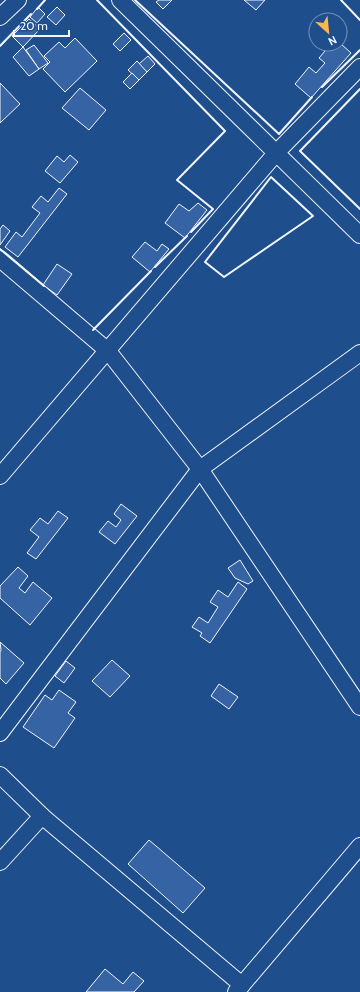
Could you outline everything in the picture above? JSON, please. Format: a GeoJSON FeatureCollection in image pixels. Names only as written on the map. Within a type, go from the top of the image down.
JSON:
{"type":"FeatureCollection","features":[{"type":"Feature","properties":{"kind":"street"},"geometry":{"type":"LineString","coordinates":[[0,17],[18,0]]}},
{"type":"Feature","properties":{"kind":"street"},"geometry":{"type":"LineString","coordinates":[[120,0],[277,152],[360,235]]}},
{"type":"Feature","properties":{"kind":"street"},"geometry":{"type":"LineString","coordinates":[[0,476],[277,152],[360,67]]}},
{"type":"Feature","properties":{"kind":"street"},"geometry":{"type":"LineString","coordinates":[[0,259],[108,351],[200,469],[360,707]]}},
{"type":"Feature","properties":{"kind":"street"},"geometry":{"type":"LineString","coordinates":[[0,733],[200,469],[360,353]]}},
{"type":"Feature","properties":{"kind":"street"},"geometry":{"type":"LineString","coordinates":[[0,775],[42,816],[239,989],[357,857]]}},
{"type":"Feature","properties":{"kind":"street"},"geometry":{"type":"LineString","coordinates":[[0,862],[42,816]]}},
{"type":"Feature","properties":{"kind":"building"},"geometry":{"type":"Polygon","coordinates":[[[159,0],[172,0],[163,9],[156,2],[159,0]]]}},
{"type":"Feature","properties":{"kind":"building"},"geometry":{"type":"Polygon","coordinates":[[[244,0],[265,0],[256,10],[244,0]]]}},
{"type":"Feature","properties":{"kind":"building"},"geometry":{"type":"Polygon","coordinates":[[[38,7],[45,14],[37,23],[30,17],[38,7]]]}},
{"type":"Feature","properties":{"kind":"building"},"geometry":{"type":"Polygon","coordinates":[[[57,7],[65,15],[56,25],[47,17],[57,7]]]}},
{"type":"Feature","properties":{"kind":"building"},"geometry":{"type":"Polygon","coordinates":[[[29,19],[40,29],[23,47],[12,36],[29,19]]]}},
{"type":"Feature","properties":{"kind":"building"},"geometry":{"type":"Polygon","coordinates":[[[124,33],[131,40],[120,51],[113,44],[124,33]]]}},
{"type":"Feature","properties":{"kind":"building"},"geometry":{"type":"Polygon","coordinates":[[[75,38],[97,61],[65,92],[43,69],[50,62],[44,56],[59,42],[65,48],[75,38]]]}},
{"type":"Feature","properties":{"kind":"building"},"geometry":{"type":"Polygon","coordinates":[[[34,45],[48,63],[39,69],[26,50],[34,45]]]}},
{"type":"Feature","properties":{"kind":"building"},"geometry":{"type":"Polygon","coordinates":[[[23,47],[39,69],[29,76],[13,57],[23,47]]]}},
{"type":"Feature","properties":{"kind":"building"},"geometry":{"type":"Polygon","coordinates":[[[348,50],[351,53],[311,98],[295,84],[309,67],[316,73],[325,63],[319,58],[324,52],[348,52],[348,50]]]}},
{"type":"Feature","properties":{"kind":"building"},"geometry":{"type":"Polygon","coordinates":[[[148,56],[155,64],[147,72],[139,64],[148,56]]]}},
{"type":"Feature","properties":{"kind":"building"},"geometry":{"type":"Polygon","coordinates":[[[137,61],[147,72],[139,80],[128,70],[137,61]]]}},
{"type":"Feature","properties":{"kind":"building"},"geometry":{"type":"Polygon","coordinates":[[[132,73],[139,80],[130,89],[123,82],[132,73]]]}},
{"type":"Feature","properties":{"kind":"building"},"geometry":{"type":"Polygon","coordinates":[[[0,83],[20,104],[0,123],[0,83]]]}},
{"type":"Feature","properties":{"kind":"building"},"geometry":{"type":"Polygon","coordinates":[[[80,88],[106,110],[89,130],[62,108],[80,88]]]}},
{"type":"Feature","properties":{"kind":"building"},"geometry":{"type":"Polygon","coordinates":[[[70,155],[78,162],[60,183],[45,171],[57,156],[64,162],[70,155]]]}},
{"type":"Feature","properties":{"kind":"building"},"geometry":{"type":"Polygon","coordinates":[[[59,188],[67,194],[18,257],[5,247],[16,232],[22,237],[40,213],[32,207],[41,196],[48,202],[59,188]]]}},
{"type":"Feature","properties":{"kind":"building"},"geometry":{"type":"Polygon","coordinates":[[[198,203],[207,210],[185,238],[165,223],[179,204],[189,211],[198,203]]]}},
{"type":"Feature","properties":{"kind":"building"},"geometry":{"type":"Polygon","coordinates":[[[3,225],[10,231],[0,245],[0,229],[3,225]]]}},
{"type":"Feature","properties":{"kind":"building"},"geometry":{"type":"Polygon","coordinates":[[[145,242],[157,251],[162,244],[169,249],[150,272],[132,257],[145,242]]]}},
{"type":"Feature","properties":{"kind":"building"},"geometry":{"type":"Polygon","coordinates":[[[57,264],[72,274],[57,295],[43,285],[57,264]]]}},
{"type":"Feature","properties":{"kind":"building"},"geometry":{"type":"Polygon","coordinates":[[[121,504],[137,516],[115,544],[99,532],[108,521],[116,527],[121,520],[114,514],[121,504]]]}},
{"type":"Feature","properties":{"kind":"building"},"geometry":{"type":"Polygon","coordinates":[[[58,511],[68,518],[36,559],[27,553],[39,537],[30,530],[40,518],[48,524],[58,511]]]}},
{"type":"Feature","properties":{"kind":"building"},"geometry":{"type":"Polygon","coordinates":[[[240,560],[253,581],[248,584],[235,578],[228,568],[240,560]]]}},
{"type":"Feature","properties":{"kind":"building"},"geometry":{"type":"Polygon","coordinates":[[[18,567],[28,576],[19,588],[25,593],[33,582],[52,598],[30,625],[0,598],[0,586],[18,567]]]}},
{"type":"Feature","properties":{"kind":"building"},"geometry":{"type":"Polygon","coordinates":[[[238,582],[247,589],[210,643],[200,636],[202,633],[192,627],[199,617],[208,623],[218,607],[210,602],[218,590],[228,597],[238,582]]]}},
{"type":"Feature","properties":{"kind":"building"},"geometry":{"type":"Polygon","coordinates":[[[0,642],[24,663],[6,684],[0,678],[0,642]]]}},
{"type":"Feature","properties":{"kind":"building"},"geometry":{"type":"Polygon","coordinates":[[[112,660],[130,676],[110,697],[92,681],[112,660]]]}},
{"type":"Feature","properties":{"kind":"building"},"geometry":{"type":"Polygon","coordinates":[[[66,661],[75,668],[64,683],[55,676],[66,661]]]}},
{"type":"Feature","properties":{"kind":"building"},"geometry":{"type":"Polygon","coordinates":[[[219,684],[238,697],[229,709],[211,696],[219,684]]]}},
{"type":"Feature","properties":{"kind":"building"},"geometry":{"type":"Polygon","coordinates":[[[59,690],[76,702],[68,713],[75,718],[54,748],[23,727],[45,695],[52,700],[59,690]]]}},
{"type":"Feature","properties":{"kind":"building"},"geometry":{"type":"Polygon","coordinates":[[[149,840],[205,888],[183,913],[128,864],[149,840]]]}},
{"type":"Feature","properties":{"kind":"building"},"geometry":{"type":"Polygon","coordinates":[[[105,969],[123,984],[133,972],[144,981],[134,992],[86,992],[105,969]]]}},
{"type":"Feature","properties":{"kind":"wall"},"geometry":{"type":"LineString","coordinates":[[37,9],[45,0]]}},
{"type":"Feature","properties":{"kind":"wall"},"geometry":{"type":"LineString","coordinates":[[97,0],[225,131],[177,180],[213,209],[191,232]]}},
{"type":"Feature","properties":{"kind":"wall"},"geometry":{"type":"LineString","coordinates":[[135,0],[279,134],[312,97]]}},
{"type":"Feature","properties":{"kind":"wall"},"geometry":{"type":"LineString","coordinates":[[341,0],[360,20]]}},
{"type":"Feature","properties":{"kind":"wall"},"geometry":{"type":"LineString","coordinates":[[0,46],[31,14]]}},
{"type":"Feature","properties":{"kind":"wall"},"geometry":{"type":"LineString","coordinates":[[322,87],[360,50]]}},
{"type":"Feature","properties":{"kind":"wall"},"geometry":{"type":"LineString","coordinates":[[360,89],[300,151],[360,209]]}},
{"type":"Feature","properties":{"kind":"wall"},"geometry":{"type":"LineString","coordinates":[[271,177],[313,216],[224,277],[205,262],[271,177]]}},
{"type":"Feature","properties":{"kind":"wall"},"geometry":{"type":"LineString","coordinates":[[155,267],[187,236]]}},
{"type":"Feature","properties":{"kind":"wall"},"geometry":{"type":"LineString","coordinates":[[0,249],[44,286]]}},
{"type":"Feature","properties":{"kind":"wall"},"geometry":{"type":"LineString","coordinates":[[93,330],[151,271]]}}]}
